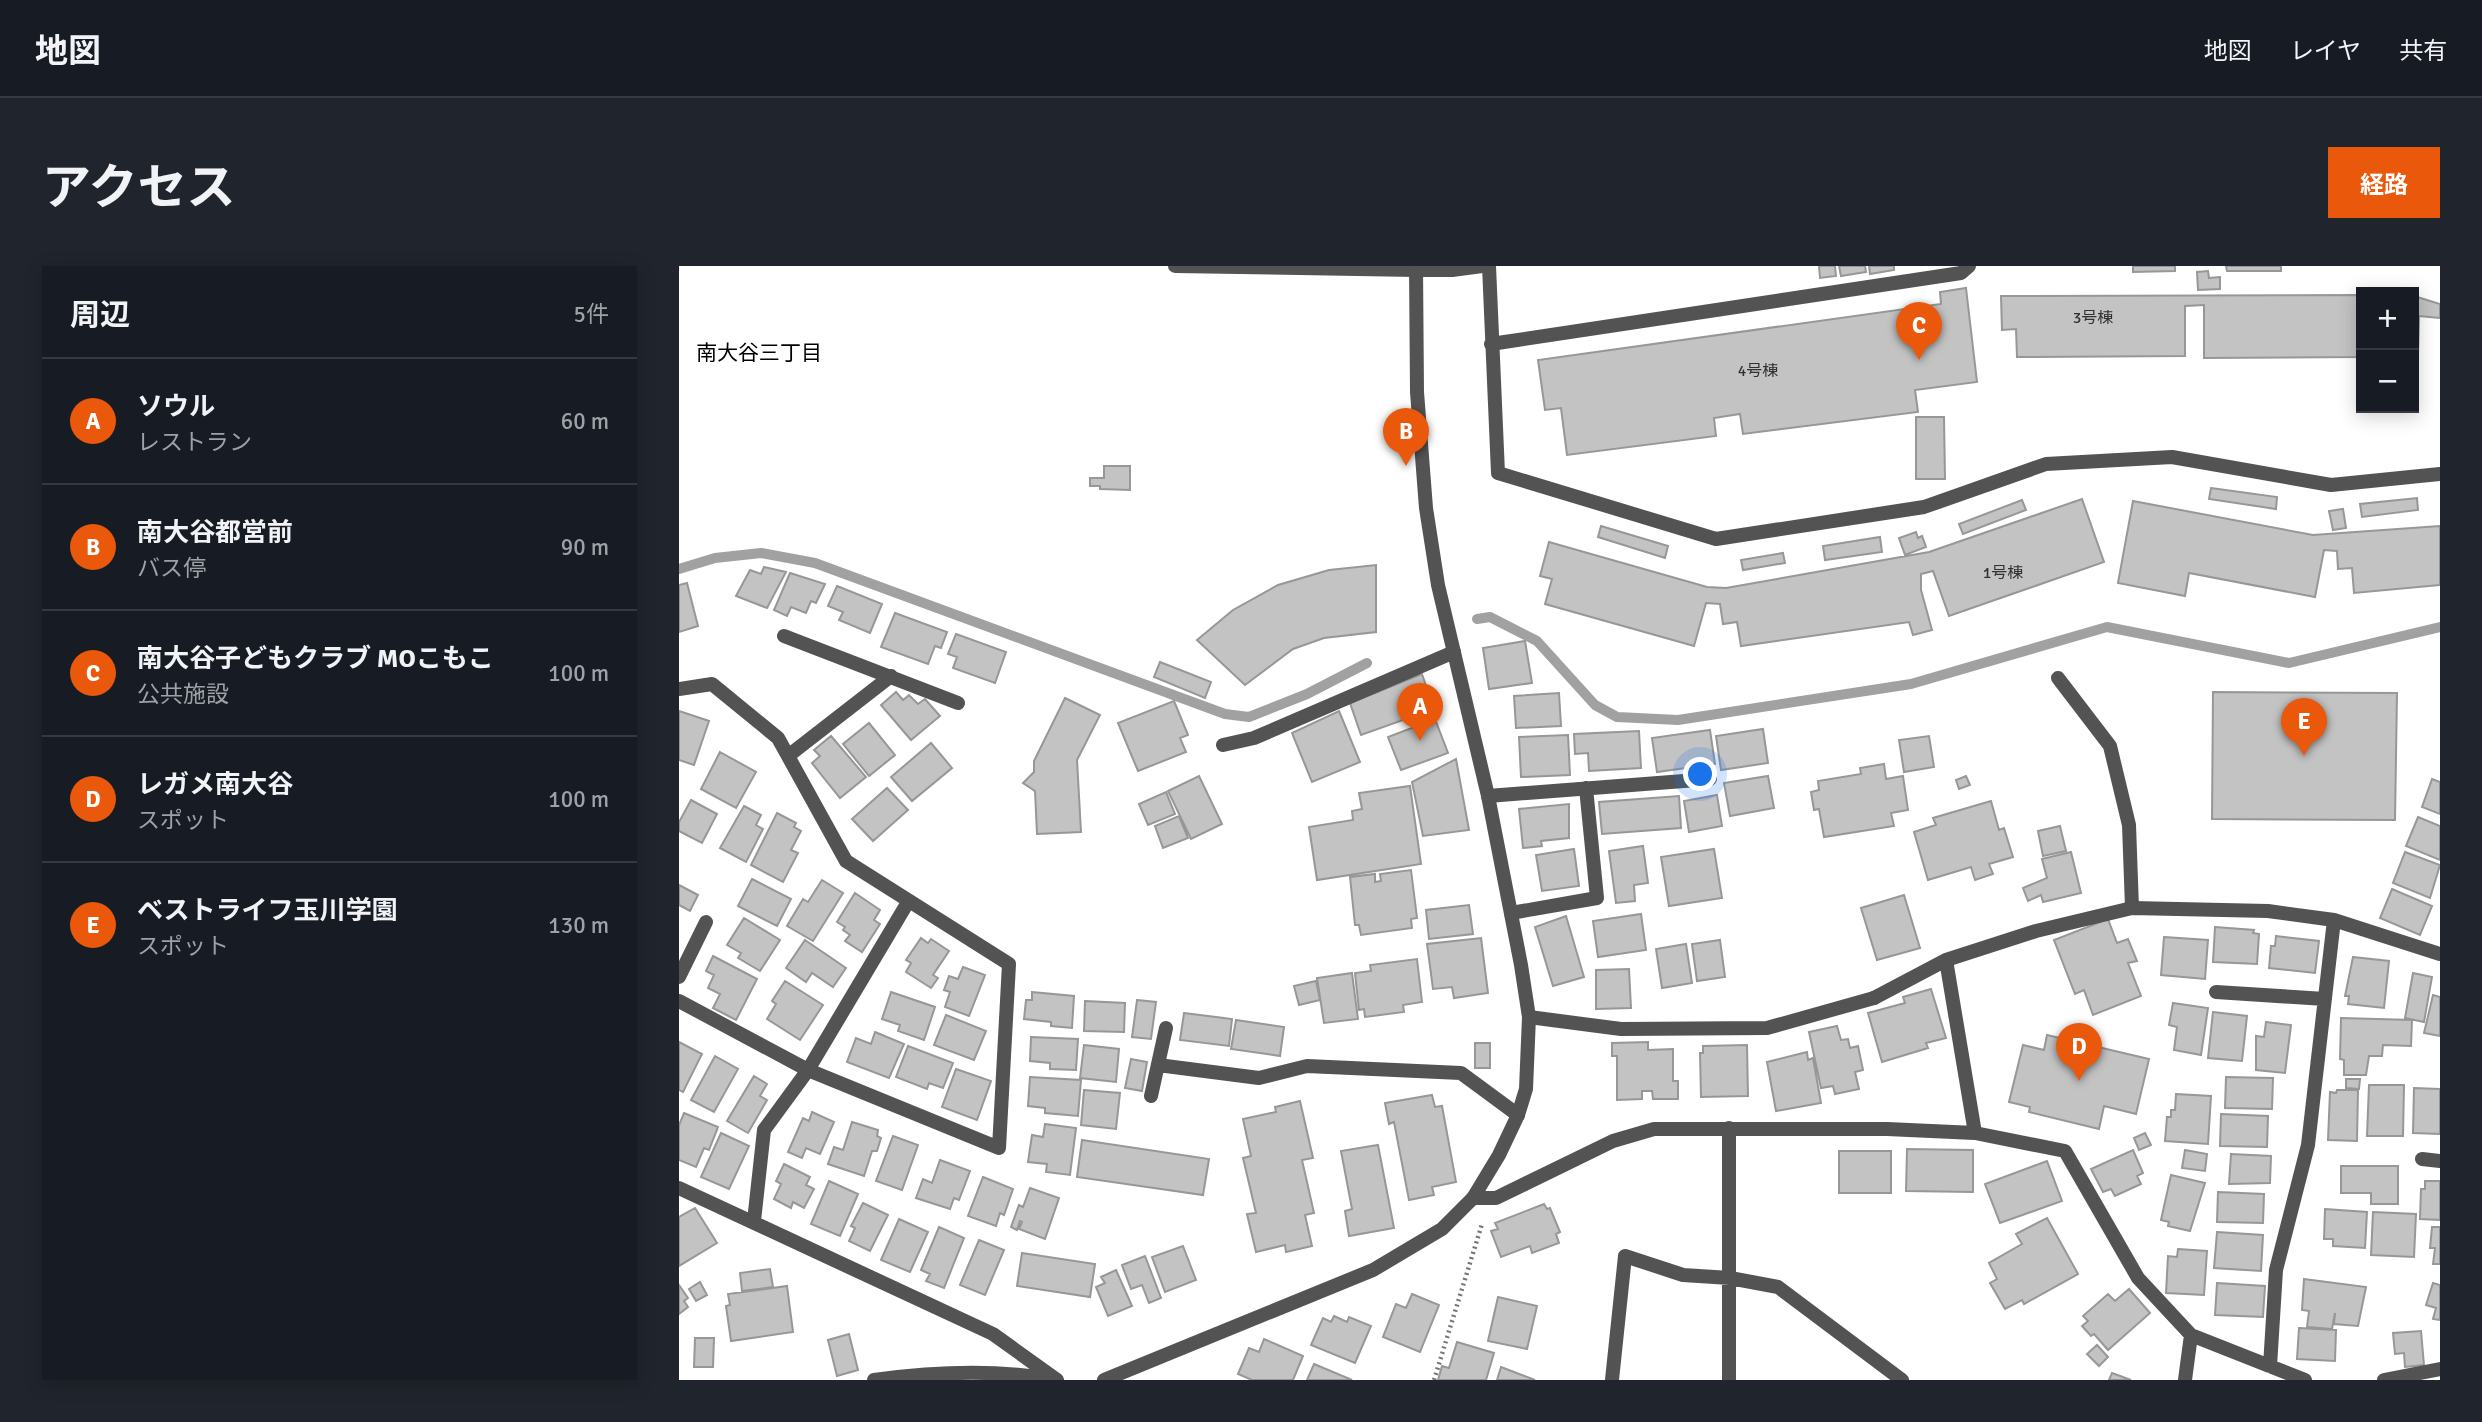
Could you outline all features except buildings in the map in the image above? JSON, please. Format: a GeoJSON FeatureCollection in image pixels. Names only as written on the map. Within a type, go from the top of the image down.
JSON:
{"type":"FeatureCollection","features":[{"type":"Feature","properties":{"kind":"street"},"geometry":{"type":"LineString","coordinates":[[1175,266],[1416,268],[1453,271],[1482,266]]}},
{"type":"Feature","properties":{"kind":"street"},"geometry":{"type":"LineString","coordinates":[[1489,266],[1498,473],[1716,539],[1924,507],[2046,464],[2172,457],[2331,485],[2440,474]]}},
{"type":"Feature","properties":{"kind":"street"},"geometry":{"type":"LineString","coordinates":[[1104,1380],[1373,1270],[1442,1229],[1473,1198],[1499,1155],[1518,1115],[1529,1069],[1529,1017],[1488,796],[1438,585],[1426,508],[1417,392],[1416,268]]}},
{"type":"Feature","properties":{"kind":"street"},"geometry":{"type":"LineString","coordinates":[[1491,344],[1963,268]]}},
{"type":"Feature","properties":{"kind":"street"},"geometry":{"type":"LineString","coordinates":[[785,636],[958,703]]}},
{"type":"Feature","properties":{"kind":"street"},"geometry":{"type":"LineString","coordinates":[[1223,745],[1254,738],[1454,652]]}},
{"type":"Feature","properties":{"kind":"street"},"geometry":{"type":"LineString","coordinates":[[788,756],[891,676]]}},
{"type":"Feature","properties":{"kind":"street"},"geometry":{"type":"LineString","coordinates":[[2058,678],[2110,746],[2129,825],[2133,908]]}},
{"type":"Feature","properties":{"kind":"street"},"geometry":{"type":"LineString","coordinates":[[679,689],[712,684],[778,738],[846,861],[1009,964],[999,1148],[808,1070],[679,1002]]}},
{"type":"Feature","properties":{"kind":"street"},"geometry":{"type":"LineString","coordinates":[[1488,796],[1710,779]]}},
{"type":"Feature","properties":{"kind":"street"},"geometry":{"type":"LineString","coordinates":[[1511,913],[1597,898],[1586,788]]}},
{"type":"Feature","properties":{"kind":"street"},"geometry":{"type":"LineString","coordinates":[[754,1221],[764,1130],[808,1070],[908,902]]}},
{"type":"Feature","properties":{"kind":"street"},"geometry":{"type":"LineString","coordinates":[[1529,1017],[1621,1029],[1767,1028],[1874,998],[1947,960],[2036,931],[2133,908],[2268,911],[2334,920],[2440,954]]}},
{"type":"Feature","properties":{"kind":"street"},"geometry":{"type":"LineString","coordinates":[[2270,1366],[2276,1270],[2308,1145],[2334,920]]}},
{"type":"Feature","properties":{"kind":"street"},"geometry":{"type":"LineString","coordinates":[[679,976],[706,922]]}},
{"type":"Feature","properties":{"kind":"street"},"geometry":{"type":"LineString","coordinates":[[1947,960],[1975,1133]]}},
{"type":"Feature","properties":{"kind":"street"},"geometry":{"type":"LineString","coordinates":[[2215,992],[2325,999]]}},
{"type":"Feature","properties":{"kind":"street"},"geometry":{"type":"LineString","coordinates":[[1151,1096],[1165,1028]]}},
{"type":"Feature","properties":{"kind":"street"},"geometry":{"type":"LineString","coordinates":[[1158,1065],[1259,1078],[1307,1066],[1461,1073],[1518,1115]]}},
{"type":"Feature","properties":{"kind":"street"},"geometry":{"type":"LineString","coordinates":[[1729,1128],[1729,1380]]}},
{"type":"Feature","properties":{"kind":"street"},"geometry":{"type":"LineString","coordinates":[[1473,1198],[1496,1198],[1613,1141],[1654,1129],[1975,1133],[2065,1151],[2138,1278],[2191,1335],[2305,1380]]}},
{"type":"Feature","properties":{"kind":"street"},"geometry":{"type":"LineString","coordinates":[[2422,1159],[2440,1161]]}},
{"type":"Feature","properties":{"kind":"street"},"geometry":{"type":"LineString","coordinates":[[683,1195],[754,1221],[993,1334],[1056,1380]]}},
{"type":"Feature","properties":{"kind":"street"},"geometry":{"type":"LineString","coordinates":[[1612,1380],[1625,1256],[1683,1275],[1730,1278],[1778,1287],[1902,1380]]}},
{"type":"Feature","properties":{"kind":"street"},"geometry":{"type":"LineString","coordinates":[[2185,1380],[2191,1335]]}},
{"type":"Feature","properties":{"kind":"street"},"geometry":{"type":"LineString","coordinates":[[2384,1380],[2440,1368]]}},
{"type":"Feature","properties":{"kind":"street"},"geometry":{"type":"LineString","coordinates":[[874,1380],[932,1372],[1019,1373],[1056,1380]]}},
{"type":"Feature","properties":{"kind":"path"},"geometry":{"type":"LineString","coordinates":[[1434,1380],[1475,1244]]}},
{"type":"Feature","properties":{"kind":"waterway"},"geometry":{"type":"LineString","coordinates":[[679,569],[715,558],[761,553],[815,563],[1225,714],[1249,717],[1307,694],[1367,663]]}},
{"type":"Feature","properties":{"kind":"waterway"},"geometry":{"type":"LineString","coordinates":[[1477,619],[1490,617],[1537,641],[1595,705],[1617,717],[1678,720],[1911,684],[2107,627],[2289,663],[2440,627]]}},
{"type":"Feature","properties":{"kind":"place","name":"南大谷子どもクラブ MOこもこ"},"geometry":{"type":"Point","coordinates":[1919,360]}},
{"type":"Feature","properties":{"kind":"place","name":"南大谷都営前"},"geometry":{"type":"Point","coordinates":[1406,466]}},
{"type":"Feature","properties":{"kind":"place","name":"ソウル"},"geometry":{"type":"Point","coordinates":[1420,741]}},
{"type":"Feature","properties":{"kind":"place","name":"ベストライフ玉川学園"},"geometry":{"type":"Point","coordinates":[2304,756]}},
{"type":"Feature","properties":{"kind":"place","name":"レガメ南大谷"},"geometry":{"type":"Point","coordinates":[2079,1081]}},
{"type":"Feature","properties":{"kind":"district","name":"南大谷三丁目"},"geometry":{"type":"Point","coordinates":[759,353]}}]}
